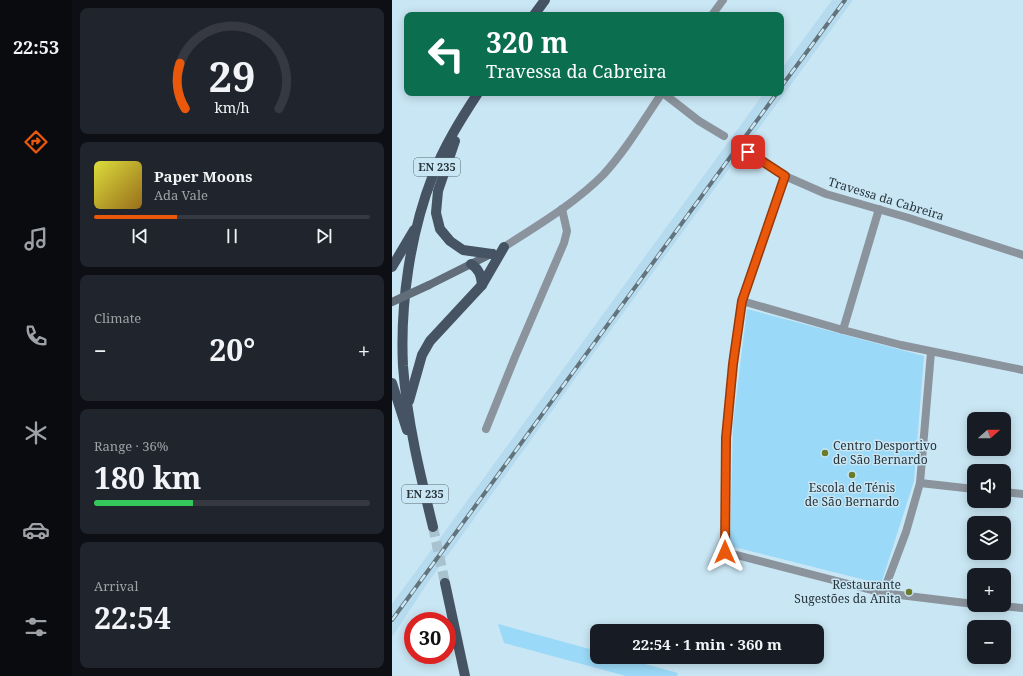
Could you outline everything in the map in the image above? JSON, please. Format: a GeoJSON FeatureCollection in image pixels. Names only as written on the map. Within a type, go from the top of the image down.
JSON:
{"type":"FeatureCollection","features":[{"type":"Feature","properties":{"kind":"main road"},"geometry":{"type":"LineString","coordinates":[[536,12],[546,0]]}},
{"type":"Feature","properties":{"kind":"main road","name":"EN 235"},"geometry":{"type":"LineString","coordinates":[[433,527],[417,461],[408,408],[403,367],[402,325],[407,279],[418,223],[433,175],[447,144],[476,96]]}},
{"type":"Feature","properties":{"kind":"main road"},"geometry":{"type":"LineString","coordinates":[[464,114],[438,191],[436,213],[440,229],[450,241],[463,250],[492,254]]}},
{"type":"Feature","properties":{"kind":"main road"},"geometry":{"type":"LineString","coordinates":[[392,267],[418,223]]}},
{"type":"Feature","properties":{"kind":"main road"},"geometry":{"type":"LineString","coordinates":[[408,408],[422,355],[430,341],[482,285],[504,247]]}},
{"type":"Feature","properties":{"kind":"main road"},"geometry":{"type":"LineString","coordinates":[[463,250],[468,266],[475,267],[479,272],[482,285]]}},
{"type":"Feature","properties":{"kind":"main road"},"geometry":{"type":"LineString","coordinates":[[392,383],[417,461]]}},
{"type":"Feature","properties":{"kind":"main road"},"geometry":{"type":"LineString","coordinates":[[445,583],[465,676]]}},
{"type":"Feature","properties":{"kind":"street"},"geometry":{"type":"LineString","coordinates":[[714,12],[723,0]]}},
{"type":"Feature","properties":{"kind":"street"},"geometry":{"type":"LineString","coordinates":[[392,302],[492,254],[562,209],[602,175],[615,160],[661,96]]}},
{"type":"Feature","properties":{"kind":"street"},"geometry":{"type":"LineString","coordinates":[[667,96],[699,121],[724,136]]}},
{"type":"Feature","properties":{"kind":"street","name":"Travessa da Cabreira"},"geometry":{"type":"LineString","coordinates":[[748,152],[785,176],[826,194],[879,209],[1023,255]]}},
{"type":"Feature","properties":{"kind":"street"},"geometry":{"type":"LineString","coordinates":[[785,176],[742,301],[733,364],[726,438],[725,552],[883,593],[967,603]]}},
{"type":"Feature","properties":{"kind":"street"},"geometry":{"type":"LineString","coordinates":[[486,429],[564,243],[567,231],[562,209]]}},
{"type":"Feature","properties":{"kind":"street"},"geometry":{"type":"LineString","coordinates":[[843,330],[879,209]]}},
{"type":"Feature","properties":{"kind":"street"},"geometry":{"type":"LineString","coordinates":[[742,301],[843,330],[931,352],[1023,370]]}},
{"type":"Feature","properties":{"kind":"street"},"geometry":{"type":"LineString","coordinates":[[883,593],[906,532],[920,483],[931,352]]}},
{"type":"Feature","properties":{"kind":"street"},"geometry":{"type":"LineString","coordinates":[[920,483],[967,488]]}},
{"type":"Feature","properties":{"kind":"street"},"geometry":{"type":"LineString","coordinates":[[1011,493],[1023,494]]}},
{"type":"Feature","properties":{"kind":"street"},"geometry":{"type":"LineString","coordinates":[[1011,607],[1023,608]]}},
{"type":"Feature","properties":{"kind":"shaded area"},"geometry":{"type":"Polygon","coordinates":[[[832,0],[853,0],[784,94],[784,66],[832,0]]]}},
{"type":"Feature","properties":{"kind":"shaded area"},"geometry":{"type":"Polygon","coordinates":[[[762,96],[783,96],[577,376],[427,584],[409,612],[404,612],[404,619],[392,637],[392,604],[762,96]]]}},
{"type":"Feature","properties":{"kind":"shaded area","name":"Centro Desportivo de São Bernardo"},"geometry":{"type":"Polygon","coordinates":[[[747,309],[924,356],[914,481],[881,584],[730,546],[733,424],[747,309]]]}},
{"type":"Feature","properties":{"kind":"shaded area"},"geometry":{"type":"Polygon","coordinates":[[[498,624],[590,649],[590,664],[645,664],[678,673],[677,676],[626,676],[504,643],[498,624]]]}},
{"type":"Feature","properties":{"kind":"tunnel"},"geometry":{"type":"LineString","coordinates":[[433,527],[445,583]]}},
{"type":"Feature","properties":{"kind":"railway"},"geometry":{"type":"LineString","coordinates":[[784,83],[845,0]]}},
{"type":"Feature","properties":{"kind":"railway"},"geometry":{"type":"LineString","coordinates":[[392,620],[775,96]]}},
{"type":"Feature","properties":{"kind":"place","name":"Centro Desportivo de São Bernardo"},"geometry":{"type":"Point","coordinates":[825,453]}},
{"type":"Feature","properties":{"kind":"place","name":"Escola de Ténis de São Bernardo"},"geometry":{"type":"Point","coordinates":[852,475]}},
{"type":"Feature","properties":{"kind":"place","name":"Restaurante Sugestões da Anita"},"geometry":{"type":"Point","coordinates":[909,592]}},
{"type":"Feature","properties":{"kind":"route"},"geometry":{"type":"LineString","coordinates":[[725,552],[726,438],[733,364],[742,301],[785,176],[748,152]]}}]}
